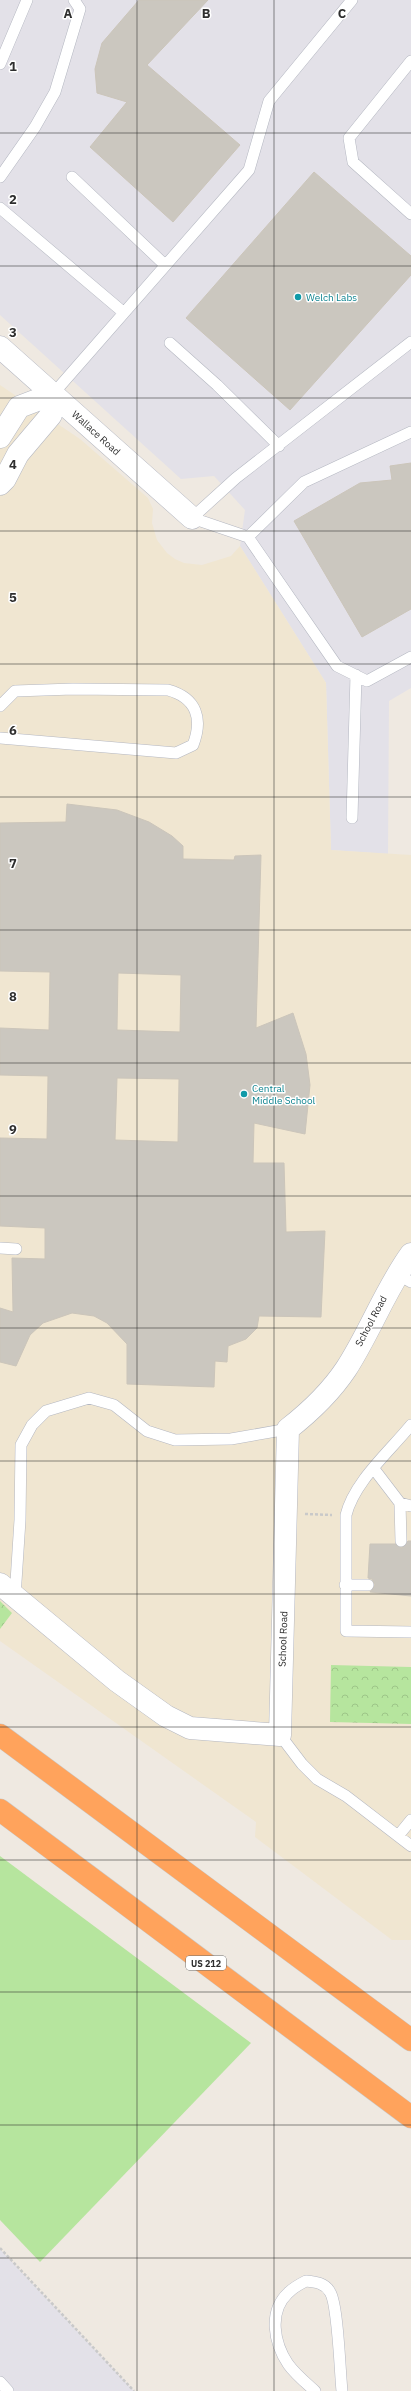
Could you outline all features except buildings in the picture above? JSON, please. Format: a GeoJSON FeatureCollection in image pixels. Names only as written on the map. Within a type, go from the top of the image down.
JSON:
{"type":"FeatureCollection","features":[{"type":"Feature","properties":{"kind":"highway"},"geometry":{"type":"LineString","coordinates":[[0,1736],[411,2040]]}},
{"type":"Feature","properties":{"kind":"highway","name":"US 212"},"geometry":{"type":"LineString","coordinates":[[0,1810],[411,2117]]}},
{"type":"Feature","properties":{"kind":"street","name":"Wallace Road"},"geometry":{"type":"LineString","coordinates":[[0,347],[192,518]]}},
{"type":"Feature","properties":{"kind":"street"},"geometry":{"type":"LineString","coordinates":[[0,437],[19,406],[53,394],[51,415],[18,454],[6,478],[0,484]]}},
{"type":"Feature","properties":{"kind":"street","name":"School Road"},"geometry":{"type":"LineString","coordinates":[[280,1735],[288,1429],[309,1413],[346,1369],[404,1278],[411,1254]]}},
{"type":"Feature","properties":{"kind":"street"},"geometry":{"type":"LineString","coordinates":[[8,1591],[117,1682],[166,1716],[190,1728],[280,1735]]}},
{"type":"Feature","properties":{"kind":"lane"},"geometry":{"type":"LineString","coordinates":[[0,64],[27,0]]}},
{"type":"Feature","properties":{"kind":"lane"},"geometry":{"type":"LineString","coordinates":[[0,177],[35,127],[55,92],[80,9],[74,0]]}},
{"type":"Feature","properties":{"kind":"lane"},"geometry":{"type":"LineString","coordinates":[[53,394],[123,312],[249,170],[269,101],[352,0]]}},
{"type":"Feature","properties":{"kind":"lane"},"geometry":{"type":"LineString","coordinates":[[411,61],[349,138],[353,162],[411,214]]}},
{"type":"Feature","properties":{"kind":"lane"},"geometry":{"type":"LineString","coordinates":[[72,177],[165,265]]}},
{"type":"Feature","properties":{"kind":"lane"},"geometry":{"type":"LineString","coordinates":[[0,208],[123,312]]}},
{"type":"Feature","properties":{"kind":"lane"},"geometry":{"type":"LineString","coordinates":[[411,342],[236,478],[192,518],[248,537],[337,666],[367,681],[411,657]]}},
{"type":"Feature","properties":{"kind":"lane"},"geometry":{"type":"LineString","coordinates":[[170,343],[217,385],[279,446]]}},
{"type":"Feature","properties":{"kind":"lane"},"geometry":{"type":"LineString","coordinates":[[248,537],[304,482],[411,432]]}},
{"type":"Feature","properties":{"kind":"lane"},"geometry":{"type":"LineString","coordinates":[[352,818],[356,675]]}},
{"type":"Feature","properties":{"kind":"lane"},"geometry":{"type":"LineString","coordinates":[[0,706],[15,691],[72,689],[168,690],[180,694],[191,702],[197,714],[199,728],[193,745],[176,753],[0,738]]}},
{"type":"Feature","properties":{"kind":"lane"},"geometry":{"type":"LineString","coordinates":[[0,1248],[16,1249]]}},
{"type":"Feature","properties":{"kind":"lane"},"geometry":{"type":"LineString","coordinates":[[8,1591],[20,1520],[21,1445],[32,1425],[46,1411],[89,1398],[114,1405],[147,1431],[175,1440],[232,1439],[288,1429]]}},
{"type":"Feature","properties":{"kind":"lane"},"geometry":{"type":"LineString","coordinates":[[411,1425],[359,1485],[346,1515],[345,1584],[346,1631],[411,1632]]}},
{"type":"Feature","properties":{"kind":"lane"},"geometry":{"type":"LineString","coordinates":[[374,1469],[406,1505],[401,1541]]}},
{"type":"Feature","properties":{"kind":"lane"},"geometry":{"type":"LineString","coordinates":[[345,1584],[368,1585]]}},
{"type":"Feature","properties":{"kind":"lane"},"geometry":{"type":"LineString","coordinates":[[280,1735],[302,1764],[317,1779],[346,1796],[411,1846]]}},
{"type":"Feature","properties":{"kind":"lane"},"geometry":{"type":"LineString","coordinates":[[398,1836],[411,1820]]}},
{"type":"Feature","properties":{"kind":"lane"},"geometry":{"type":"LineString","coordinates":[[315,2391],[289,2365],[279,2347],[276,2330],[277,2307],[288,2292],[306,2281],[322,2284],[331,2293],[342,2391]]}},
{"type":"Feature","properties":{"kind":"lane"},"geometry":{"type":"LineString","coordinates":[[0,2382],[8,2391]]}},
{"type":"Feature","properties":{"kind":"path"},"geometry":{"type":"LineString","coordinates":[[286,1514],[346,1515]]}},
{"type":"Feature","properties":{"kind":"path"},"geometry":{"type":"LineString","coordinates":[[0,2248],[134,2391]]}},
{"type":"Feature","properties":{"kind":"shaded area"},"geometry":{"type":"Polygon","coordinates":[[[0,0],[411,0],[411,688],[389,701],[388,854],[331,850],[326,683],[240,546],[245,510],[214,476],[181,479],[0,315],[0,0]]]}},
{"type":"Feature","properties":{"kind":"shaded area"},"geometry":{"type":"Polygon","coordinates":[[[0,385],[80,439],[148,498],[153,509],[152,523],[157,540],[167,553],[175,559],[184,563],[202,565],[231,556],[240,546],[326,683],[331,850],[411,855],[411,1940],[392,1940],[255,1837],[256,1822],[0,1641],[0,385]]]}},
{"type":"Feature","properties":{"kind":"shaded area"},"geometry":{"type":"Polygon","coordinates":[[[0,2249],[134,2391],[0,2391],[0,2249]]]}},
{"type":"Feature","properties":{"kind":"green space"},"geometry":{"type":"Polygon","coordinates":[[[0,1601],[12,1613],[0,1629],[0,1601]]]}},
{"type":"Feature","properties":{"kind":"green space"},"geometry":{"type":"Polygon","coordinates":[[[331,1665],[411,1667],[411,1724],[330,1722],[331,1665]]]}},
{"type":"Feature","properties":{"kind":"green space"},"geometry":{"type":"Polygon","coordinates":[[[0,1856],[251,2043],[40,2262],[0,2220],[0,1856]]]}},
{"type":"Feature","properties":{"kind":"place","name":"Welch Labs"},"geometry":{"type":"Point","coordinates":[298,297]}},
{"type":"Feature","properties":{"kind":"place","name":"Central Middle School"},"geometry":{"type":"Point","coordinates":[244,1094]}}]}
